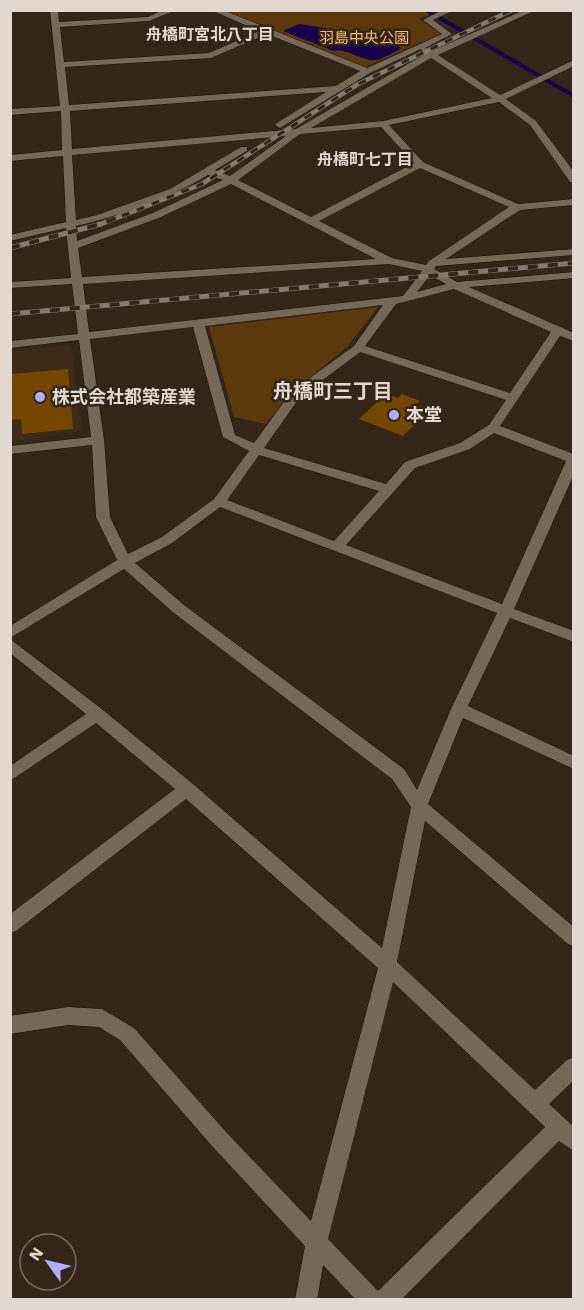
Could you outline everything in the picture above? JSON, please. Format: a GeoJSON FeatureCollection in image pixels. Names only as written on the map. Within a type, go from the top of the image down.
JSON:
{"type":"FeatureCollection","features":[{"type":"Feature","properties":{"kind":"street"},"geometry":{"type":"LineString","coordinates":[[54,10],[65,108],[72,246],[98,440],[103,517],[125,562],[179,609],[398,774],[419,806],[573,938]]}},
{"type":"Feature","properties":{"kind":"street"},"geometry":{"type":"LineString","coordinates":[[56,25],[148,19],[172,10]]}},
{"type":"Feature","properties":{"kind":"street"},"geometry":{"type":"LineString","coordinates":[[215,10],[368,71]]}},
{"type":"Feature","properties":{"kind":"street"},"geometry":{"type":"LineString","coordinates":[[280,126],[368,71],[448,34],[427,20],[450,10]]}},
{"type":"Feature","properties":{"kind":"street"},"geometry":{"type":"LineString","coordinates":[[72,246],[156,215],[231,180],[297,133],[363,92],[432,54],[532,10]]}},
{"type":"Feature","properties":{"kind":"street"},"geometry":{"type":"LineString","coordinates":[[61,65],[211,54],[266,31]]}},
{"type":"Feature","properties":{"kind":"street"},"geometry":{"type":"LineString","coordinates":[[420,47],[533,123],[573,180]]}},
{"type":"Feature","properties":{"kind":"street"},"geometry":{"type":"LineString","coordinates":[[10,158],[383,124],[499,99],[573,62]]}},
{"type":"Feature","properties":{"kind":"street"},"geometry":{"type":"LineString","coordinates":[[10,112],[336,89]]}},
{"type":"Feature","properties":{"kind":"street"},"geometry":{"type":"LineString","coordinates":[[383,124],[420,164],[517,207],[573,202]]}},
{"type":"Feature","properties":{"kind":"street"},"geometry":{"type":"LineString","coordinates":[[10,238],[100,217],[174,190],[244,150]]}},
{"type":"Feature","properties":{"kind":"street"},"geometry":{"type":"LineString","coordinates":[[311,221],[420,164]]}},
{"type":"Feature","properties":{"kind":"street"},"geometry":{"type":"LineString","coordinates":[[208,171],[231,180],[389,261]]}},
{"type":"Feature","properties":{"kind":"street"},"geometry":{"type":"LineString","coordinates":[[407,299],[430,266],[517,207]]}},
{"type":"Feature","properties":{"kind":"street"},"geometry":{"type":"LineString","coordinates":[[10,285],[389,261],[430,266],[573,252]]}},
{"type":"Feature","properties":{"kind":"street"},"geometry":{"type":"LineString","coordinates":[[430,266],[454,285],[573,338]]}},
{"type":"Feature","properties":{"kind":"street"},"geometry":{"type":"LineString","coordinates":[[10,345],[407,299],[454,285],[573,275]]}},
{"type":"Feature","properties":{"kind":"street"},"geometry":{"type":"LineString","coordinates":[[10,633],[125,562],[167,540],[219,502],[297,394],[358,348],[392,301]]}},
{"type":"Feature","properties":{"kind":"street"},"geometry":{"type":"LineString","coordinates":[[198,323],[229,437],[258,450],[389,489]]}},
{"type":"Feature","properties":{"kind":"street"},"geometry":{"type":"LineString","coordinates":[[336,547],[410,465],[465,446],[493,428],[558,330]]}},
{"type":"Feature","properties":{"kind":"street"},"geometry":{"type":"LineString","coordinates":[[358,348],[513,398]]}},
{"type":"Feature","properties":{"kind":"street"},"geometry":{"type":"LineString","coordinates":[[306,1299],[317,1240],[388,964],[419,806],[459,709],[505,613],[573,458],[493,428]]}},
{"type":"Feature","properties":{"kind":"street"},"geometry":{"type":"LineString","coordinates":[[10,450],[98,440]]}},
{"type":"Feature","properties":{"kind":"street"},"geometry":{"type":"LineString","coordinates":[[219,502],[505,613],[573,637]]}},
{"type":"Feature","properties":{"kind":"street"},"geometry":{"type":"LineString","coordinates":[[10,644],[188,789],[388,964],[566,1134],[385,1299]]}},
{"type":"Feature","properties":{"kind":"street"},"geometry":{"type":"LineString","coordinates":[[459,709],[573,763]]}},
{"type":"Feature","properties":{"kind":"street"},"geometry":{"type":"LineString","coordinates":[[10,776],[97,714]]}},
{"type":"Feature","properties":{"kind":"street"},"geometry":{"type":"LineString","coordinates":[[10,925],[188,789]]}},
{"type":"Feature","properties":{"kind":"street"},"geometry":{"type":"LineString","coordinates":[[10,1025],[68,1016],[102,1018],[127,1034],[219,1139],[371,1299]]}},
{"type":"Feature","properties":{"kind":"street"},"geometry":{"type":"LineString","coordinates":[[535,1104],[573,1066]]}},
{"type":"Feature","properties":{"kind":"shaded area"},"geometry":{"type":"Polygon","coordinates":[[[299,24],[364,34],[402,48],[385,57],[365,59],[344,51],[334,51],[283,31],[299,24]]]}},
{"type":"Feature","properties":{"kind":"shaded area"},"geometry":{"type":"Polygon","coordinates":[[[71,345],[82,428],[73,434],[11,441],[10,351],[71,345]]]}},
{"type":"Feature","properties":{"kind":"green space","name":"羽島中央公園"},"geometry":{"type":"Polygon","coordinates":[[[222,11],[439,11],[419,19],[441,34],[365,67],[222,11]]]}},
{"type":"Feature","properties":{"kind":"green space"},"geometry":{"type":"Polygon","coordinates":[[[378,307],[347,347],[291,393],[266,424],[234,417],[209,327],[378,307]]]}},
{"type":"Feature","properties":{"kind":"building","name":"株式会社都築産業"},"geometry":{"type":"Polygon","coordinates":[[[68,369],[73,429],[22,434],[21,419],[10,420],[10,374],[68,369]]]}},
{"type":"Feature","properties":{"kind":"building","name":"本堂"},"geometry":{"type":"Polygon","coordinates":[[[385,394],[398,398],[402,394],[420,401],[416,405],[429,410],[403,436],[359,419],[385,394]]]}},
{"type":"Feature","properties":{"kind":"waterway"},"geometry":{"type":"LineString","coordinates":[[426,10],[574,96]]}},
{"type":"Feature","properties":{"kind":"railway"},"geometry":{"type":"LineString","coordinates":[[122,216],[202,184],[358,84],[512,10]]}},
{"type":"Feature","properties":{"kind":"railway"},"geometry":{"type":"LineString","coordinates":[[10,248],[101,224],[126,214]]}},
{"type":"Feature","properties":{"kind":"railway"},"geometry":{"type":"LineString","coordinates":[[10,314],[574,263]]}},
{"type":"Feature","properties":{"kind":"place","name":"株式会社都築産業"},"geometry":{"type":"Point","coordinates":[40,397]}},
{"type":"Feature","properties":{"kind":"place","name":"本堂"},"geometry":{"type":"Point","coordinates":[394,415]}},
{"type":"Feature","properties":{"kind":"district","name":"舟橋町宮北八丁目"},"geometry":{"type":"Point","coordinates":[210,34]}},
{"type":"Feature","properties":{"kind":"district","name":"舟橋町七丁目"},"geometry":{"type":"Point","coordinates":[365,159]}},
{"type":"Feature","properties":{"kind":"district","name":"舟橋町三丁目"},"geometry":{"type":"Point","coordinates":[333,391]}}]}
